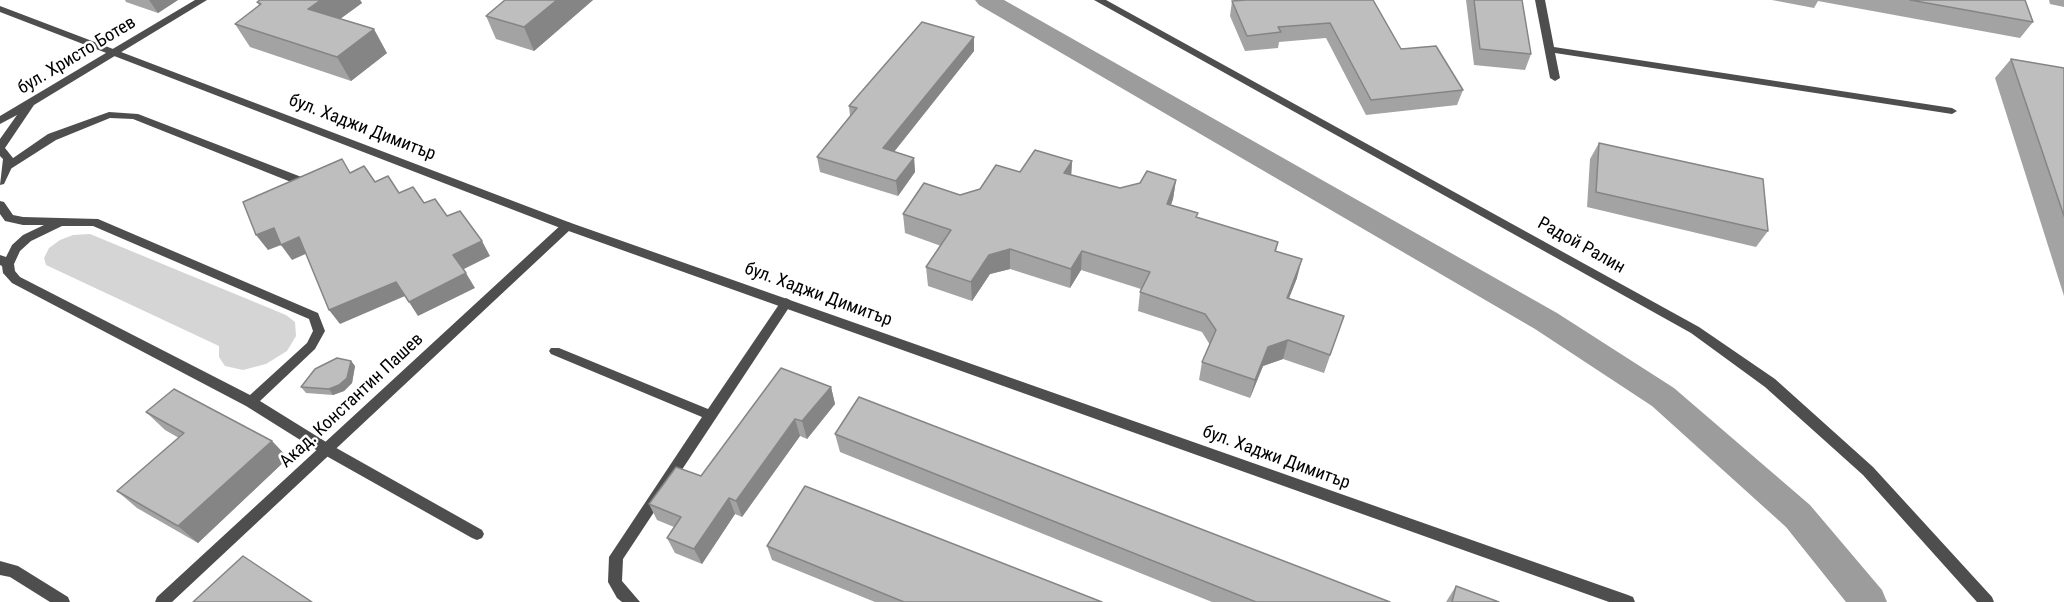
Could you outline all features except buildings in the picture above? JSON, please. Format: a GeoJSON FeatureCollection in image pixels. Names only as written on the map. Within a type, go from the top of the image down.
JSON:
{"type":"FeatureCollection","features":[{"type":"Feature","properties":{"kind":"street","name":"бул. Христо Ботев"},"geometry":{"type":"LineString","coordinates":[[0,121],[202,0]]}},
{"type":"Feature","properties":{"kind":"street","name":"Радой Ралин"},"geometry":{"type":"LineString","coordinates":[[1099,0],[1695,330],[1770,383],[1868,471],[1987,602]]}},
{"type":"Feature","properties":{"kind":"street"},"geometry":{"type":"LineString","coordinates":[[1540,0],[1555,78]]}},
{"type":"Feature","properties":{"kind":"street","name":"бул. Хаджи Димитър"},"geometry":{"type":"LineString","coordinates":[[0,9],[567,226],[1628,602]]}},
{"type":"Feature","properties":{"kind":"street"},"geometry":{"type":"LineString","coordinates":[[1549,49],[1952,111]]}},
{"type":"Feature","properties":{"kind":"street"},"geometry":{"type":"LineString","coordinates":[[0,181],[8,165],[8,158],[0,148],[31,103]]}},
{"type":"Feature","properties":{"kind":"street"},"geometry":{"type":"LineString","coordinates":[[8,165],[52,137],[109,115],[134,116],[300,181]]}},
{"type":"Feature","properties":{"kind":"street"},"geometry":{"type":"LineString","coordinates":[[0,205],[9,218],[23,221],[94,222],[314,316],[319,331],[311,346],[250,402]]}},
{"type":"Feature","properties":{"kind":"street"},"geometry":{"type":"LineString","coordinates":[[69,221],[41,230],[27,238],[4,262],[9,273],[16,280],[250,402],[326,449],[477,534]]}},
{"type":"Feature","properties":{"kind":"street","name":"Акад. Константин Пашев"},"geometry":{"type":"LineString","coordinates":[[162,602],[567,226]]}},
{"type":"Feature","properties":{"kind":"street"},"geometry":{"type":"LineString","coordinates":[[633,602],[622,593],[615,582],[616,557],[786,303]]}},
{"type":"Feature","properties":{"kind":"street"},"geometry":{"type":"LineString","coordinates":[[555,351],[710,415]]}},
{"type":"Feature","properties":{"kind":"street"},"geometry":{"type":"LineString","coordinates":[[0,568],[13,571],[63,602]]}},
{"type":"Feature","properties":{"kind":"shaded area"},"geometry":{"type":"Polygon","coordinates":[[[90,234],[286,315],[295,322],[296,336],[287,351],[266,364],[243,370],[225,366],[219,357],[219,346],[46,265],[44,258],[49,248],[60,240],[73,235],[90,234]]]}},
{"type":"Feature","properties":{"kind":"waterway"},"geometry":{"type":"LineString","coordinates":[[987,0],[1546,321],[1663,397],[1798,516],[1869,602]]}}]}
